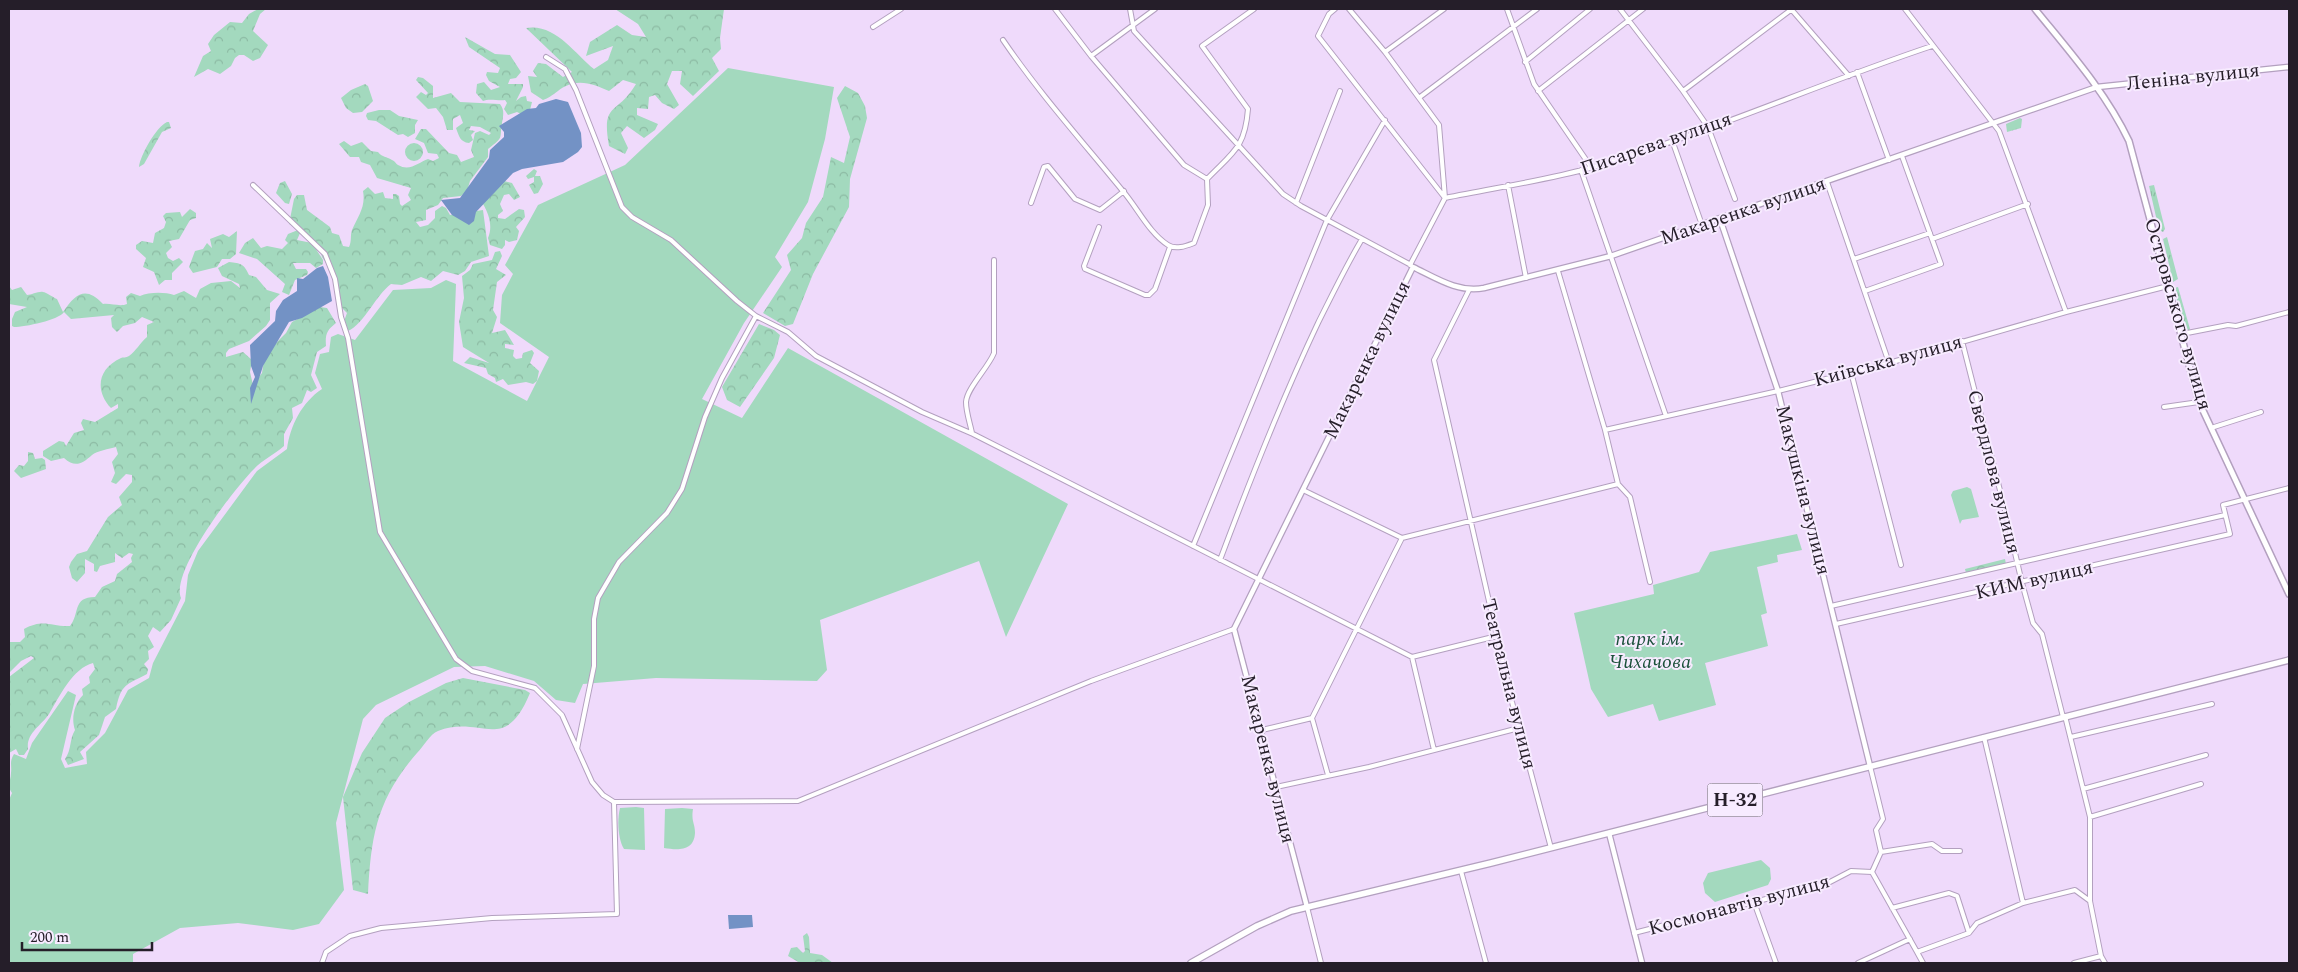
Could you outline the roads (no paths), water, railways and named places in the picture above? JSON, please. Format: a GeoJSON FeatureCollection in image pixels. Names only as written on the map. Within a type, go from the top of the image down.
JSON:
{"type":"FeatureCollection","features":[{"type":"Feature","properties":{"kind":"main road","name":"Островського вулиця"},"geometry":{"type":"LineString","coordinates":[[2035,9],[2097,87],[2119,121],[2129,141],[2199,402],[2289,594]]}},
{"type":"Feature","properties":{"kind":"main road","name":"Н-32"},"geometry":{"type":"LineString","coordinates":[[1191,963],[1257,926],[1291,911],[1461,871],[2289,660]]}},
{"type":"Feature","properties":{"kind":"street"},"geometry":{"type":"LineString","coordinates":[[873,28],[901,9]]}},
{"type":"Feature","properties":{"kind":"street"},"geometry":{"type":"LineString","coordinates":[[1055,9],[1091,56],[1184,165],[1207,179]]}},
{"type":"Feature","properties":{"kind":"street"},"geometry":{"type":"LineString","coordinates":[[1130,9],[1134,31],[1283,194],[1411,266],[1445,198],[1439,125],[1420,97],[1349,9]]}},
{"type":"Feature","properties":{"kind":"street"},"geometry":{"type":"LineString","coordinates":[[1091,56],[1154,9]]}},
{"type":"Feature","properties":{"kind":"street"},"geometry":{"type":"LineString","coordinates":[[1003,40],[1076,136],[1124,191],[1157,236],[1170,247],[1180,248],[1194,243],[1208,205],[1207,179],[1240,146],[1246,131],[1248,109],[1202,46],[1254,9]]}},
{"type":"Feature","properties":{"kind":"street"},"geometry":{"type":"LineString","coordinates":[[1335,9],[1329,14],[1318,36],[1445,198]]}},
{"type":"Feature","properties":{"kind":"street"},"geometry":{"type":"LineString","coordinates":[[1385,52],[1444,9]]}},
{"type":"Feature","properties":{"kind":"street"},"geometry":{"type":"LineString","coordinates":[[1507,9],[1525,62],[1538,90],[1591,167]]}},
{"type":"Feature","properties":{"kind":"street"},"geometry":{"type":"LineString","coordinates":[[1420,97],[1537,9]]}},
{"type":"Feature","properties":{"kind":"street"},"geometry":{"type":"LineString","coordinates":[[1525,62],[1590,9]]}},
{"type":"Feature","properties":{"kind":"street"},"geometry":{"type":"LineString","coordinates":[[1620,9],[1708,127],[1735,199]]}},
{"type":"Feature","properties":{"kind":"street"},"geometry":{"type":"LineString","coordinates":[[1538,90],[1643,9]]}},
{"type":"Feature","properties":{"kind":"street"},"geometry":{"type":"LineString","coordinates":[[1683,91],[1791,9],[1849,76]]}},
{"type":"Feature","properties":{"kind":"street"},"geometry":{"type":"LineString","coordinates":[[1905,9],[1932,46],[1995,124],[2028,204],[2066,312]]}},
{"type":"Feature","properties":{"kind":"street","name":"Писарєва вулиця"},"geometry":{"type":"LineString","coordinates":[[1445,198],[1591,167],[1672,140],[1932,46]]}},
{"type":"Feature","properties":{"kind":"street"},"geometry":{"type":"LineString","coordinates":[[546,57],[565,69],[576,90],[622,207],[632,217],[672,240],[737,301],[756,316],[788,332],[816,356],[839,370],[922,412],[972,433],[1259,580],[1357,627],[1412,657],[1497,636]]}},
{"type":"Feature","properties":{"kind":"street","name":"Леніна вулиця"},"geometry":{"type":"LineString","coordinates":[[2097,87],[2289,67]]}},
{"type":"Feature","properties":{"kind":"street"},"geometry":{"type":"LineString","coordinates":[[1857,72],[1889,160]]}},
{"type":"Feature","properties":{"kind":"street","name":"Макаренка вулиця"},"geometry":{"type":"LineString","coordinates":[[1320,963],[1262,730],[1234,629],[1411,266],[1454,287],[1469,290],[1558,271],[1611,256],[1720,219],[2097,87]]}},
{"type":"Feature","properties":{"kind":"street"},"geometry":{"type":"LineString","coordinates":[[1296,203],[1340,91]]}},
{"type":"Feature","properties":{"kind":"street"},"geometry":{"type":"LineString","coordinates":[[1193,546],[1327,220],[1385,120]]}},
{"type":"Feature","properties":{"kind":"street"},"geometry":{"type":"LineString","coordinates":[[1672,140],[1702,225]]}},
{"type":"Feature","properties":{"kind":"street"},"geometry":{"type":"LineString","coordinates":[[1865,291],[1941,264],[1902,156]]}},
{"type":"Feature","properties":{"kind":"street"},"geometry":{"type":"LineString","coordinates":[[1031,203],[1044,167],[1048,166],[1075,199],[1100,210],[1124,191]]}},
{"type":"Feature","properties":{"kind":"street"},"geometry":{"type":"LineString","coordinates":[[1580,170],[1666,416]]}},
{"type":"Feature","properties":{"kind":"street"},"geometry":{"type":"LineString","coordinates":[[1827,182],[1889,363]]}},
{"type":"Feature","properties":{"kind":"street"},"geometry":{"type":"LineString","coordinates":[[253,185],[325,254],[335,279],[341,316],[348,341],[380,532],[456,660],[472,671],[535,688],[562,715],[592,782],[603,795],[614,802],[798,801],[1091,681],[1234,629]]}},
{"type":"Feature","properties":{"kind":"street"},"geometry":{"type":"LineString","coordinates":[[1508,185],[1526,278]]}},
{"type":"Feature","properties":{"kind":"street"},"geometry":{"type":"LineString","coordinates":[[1932,239],[2028,204]]}},
{"type":"Feature","properties":{"kind":"street","name":"Макушкіна вулиця"},"geometry":{"type":"LineString","coordinates":[[1720,219],[1778,391],[1870,766]]}},
{"type":"Feature","properties":{"kind":"street"},"geometry":{"type":"LineString","coordinates":[[1099,227],[1084,266],[1085,269],[1145,295],[1149,295],[1155,289],[1170,247]]}},
{"type":"Feature","properties":{"kind":"street"},"geometry":{"type":"LineString","coordinates":[[1854,259],[1930,233]]}},
{"type":"Feature","properties":{"kind":"street"},"geometry":{"type":"LineString","coordinates":[[1220,560],[1253,470],[1296,369],[1362,238]]}},
{"type":"Feature","properties":{"kind":"street"},"geometry":{"type":"LineString","coordinates":[[972,433],[967,410],[968,395],[994,353],[994,260]]}},
{"type":"Feature","properties":{"kind":"street"},"geometry":{"type":"LineString","coordinates":[[1558,271],[1605,430],[1618,484],[1630,497],[1650,582]]}},
{"type":"Feature","properties":{"kind":"street","name":"Київська вулиця"},"geometry":{"type":"LineString","coordinates":[[1605,430],[1778,391],[1889,363],[1962,340],[2168,286]]}},
{"type":"Feature","properties":{"kind":"street","name":"Театральна вулиця"},"geometry":{"type":"LineString","coordinates":[[1469,290],[1434,360],[1519,728],[1551,848]]}},
{"type":"Feature","properties":{"kind":"street"},"geometry":{"type":"LineString","coordinates":[[2182,334],[2228,325],[2236,326],[2289,312]]}},
{"type":"Feature","properties":{"kind":"street"},"geometry":{"type":"LineString","coordinates":[[577,749],[594,666],[594,619],[598,598],[619,562],[667,513],[682,490],[705,417],[722,378],[756,316]]}},
{"type":"Feature","properties":{"kind":"street","name":"Свердлова вулиця"},"geometry":{"type":"LineString","coordinates":[[1962,340],[2022,583],[2033,623],[2042,634],[2090,817],[2090,901],[2104,963]]}},
{"type":"Feature","properties":{"kind":"street"},"geometry":{"type":"LineString","coordinates":[[1851,372],[1901,564]]}},
{"type":"Feature","properties":{"kind":"street"},"geometry":{"type":"LineString","coordinates":[[2164,407],[2199,402]]}},
{"type":"Feature","properties":{"kind":"street"},"geometry":{"type":"LineString","coordinates":[[2210,428],[2261,412]]}},
{"type":"Feature","properties":{"kind":"street"},"geometry":{"type":"LineString","coordinates":[[1303,490],[1402,538],[1618,484]]}},
{"type":"Feature","properties":{"kind":"street"},"geometry":{"type":"LineString","coordinates":[[2225,515],[2223,505],[2289,488]]}},
{"type":"Feature","properties":{"kind":"street","name":"КИМ вулиця"},"geometry":{"type":"LineString","coordinates":[[1832,606],[2225,515],[2230,534],[1836,624]]}},
{"type":"Feature","properties":{"kind":"street"},"geometry":{"type":"LineString","coordinates":[[1328,775],[1312,718],[1402,538]]}},
{"type":"Feature","properties":{"kind":"street"},"geometry":{"type":"LineString","coordinates":[[1412,657],[1434,750]]}},
{"type":"Feature","properties":{"kind":"street"},"geometry":{"type":"LineString","coordinates":[[2070,737],[2212,704]]}},
{"type":"Feature","properties":{"kind":"street"},"geometry":{"type":"LineString","coordinates":[[1262,730],[1312,718]]}},
{"type":"Feature","properties":{"kind":"street"},"geometry":{"type":"LineString","coordinates":[[1276,787],[1519,728]]}},
{"type":"Feature","properties":{"kind":"street"},"geometry":{"type":"LineString","coordinates":[[1984,737],[2023,903]]}},
{"type":"Feature","properties":{"kind":"street"},"geometry":{"type":"LineString","coordinates":[[2083,789],[2206,755]]}},
{"type":"Feature","properties":{"kind":"street"},"geometry":{"type":"LineString","coordinates":[[1870,766],[1883,819],[1876,830],[1881,852],[1872,872],[1923,963]]}},
{"type":"Feature","properties":{"kind":"street"},"geometry":{"type":"LineString","coordinates":[[2090,817],[2201,784]]}},
{"type":"Feature","properties":{"kind":"street"},"geometry":{"type":"LineString","coordinates":[[322,963],[326,952],[350,936],[381,928],[492,918],[617,914],[614,802]]}},
{"type":"Feature","properties":{"kind":"street"},"geometry":{"type":"LineString","coordinates":[[1609,832],[1642,963]]}},
{"type":"Feature","properties":{"kind":"street"},"geometry":{"type":"LineString","coordinates":[[1881,852],[1932,844],[1942,851],[1960,851]]}},
{"type":"Feature","properties":{"kind":"street"},"geometry":{"type":"LineString","coordinates":[[1461,871],[1486,963]]}},
{"type":"Feature","properties":{"kind":"street","name":"Космонавтів вулиця"},"geometry":{"type":"LineString","coordinates":[[1634,933],[1828,883],[1852,871],[1872,872]]}},
{"type":"Feature","properties":{"kind":"street"},"geometry":{"type":"LineString","coordinates":[[1917,952],[1969,933],[1977,923],[2023,903],[2075,890],[2090,901]]}},
{"type":"Feature","properties":{"kind":"street"},"geometry":{"type":"LineString","coordinates":[[1892,908],[1949,893],[1957,896],[1969,933]]}},
{"type":"Feature","properties":{"kind":"street"},"geometry":{"type":"LineString","coordinates":[[1754,902],[1776,963]]}},
{"type":"Feature","properties":{"kind":"street"},"geometry":{"type":"LineString","coordinates":[[1858,963],[1910,939]]}},
{"type":"Feature","properties":{"kind":"street"},"geometry":{"type":"LineString","coordinates":[[2074,963],[2101,956]]}},
{"type":"Feature","properties":{"kind":"water"},"geometry":{"type":"Polygon","coordinates":[[[556,99],[568,102],[581,133],[582,147],[578,152],[563,162],[522,169],[513,173],[476,212],[474,221],[469,225],[452,215],[441,200],[460,198],[489,158],[490,150],[504,137],[504,132],[499,126],[527,109],[536,108],[539,104],[556,99]]]}},
{"type":"Feature","properties":{"kind":"water"},"geometry":{"type":"Polygon","coordinates":[[[323,266],[328,277],[332,301],[302,318],[289,322],[263,366],[251,404],[250,388],[255,377],[251,366],[250,345],[275,321],[276,311],[283,300],[297,291],[297,278],[303,279],[317,268],[323,266]]]}},
{"type":"Feature","properties":{"kind":"water"},"geometry":{"type":"Polygon","coordinates":[[[728,915],[752,915],[753,927],[729,929],[728,915]]]}},
{"type":"Feature","properties":{"kind":"park label","name":"парк ім. Чихачова"},"geometry":{"type":"Point","coordinates":[1650,650]}}]}
